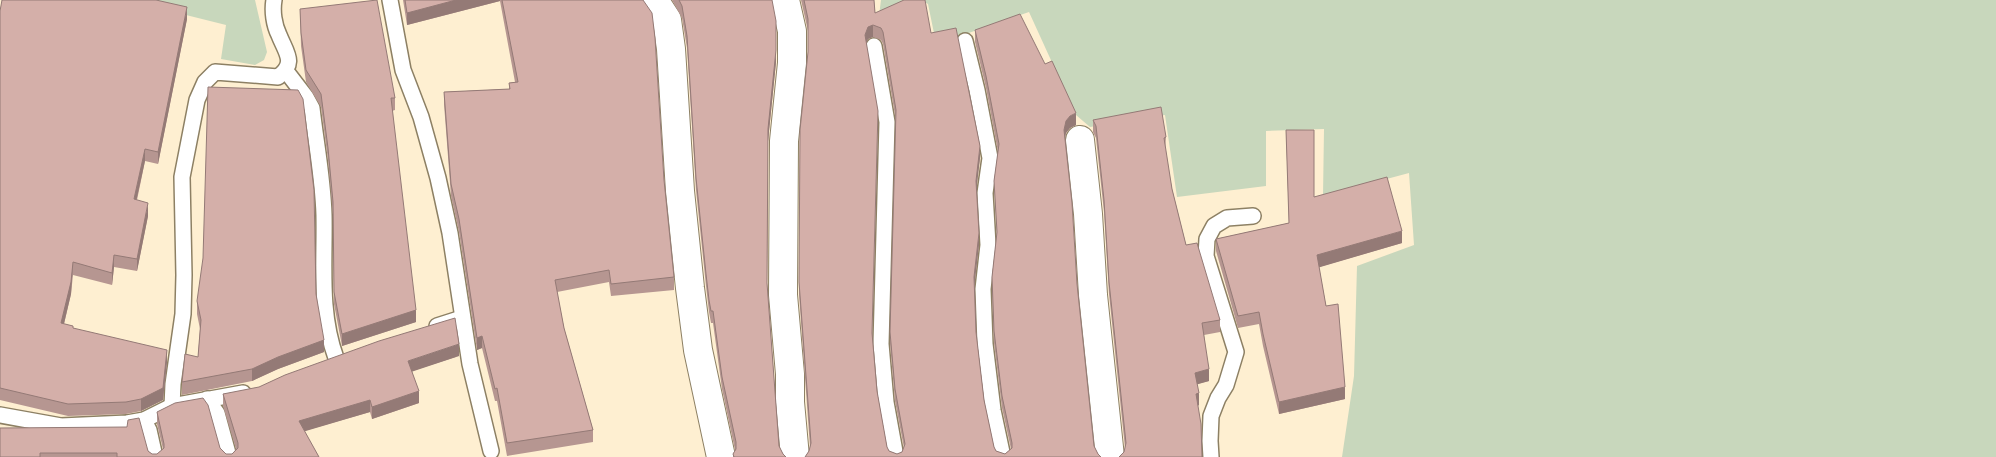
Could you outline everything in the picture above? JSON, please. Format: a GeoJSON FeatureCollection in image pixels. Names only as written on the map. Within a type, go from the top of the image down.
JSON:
{"type":"FeatureCollection","features":[{"type":"Feature","properties":{"kind":"street"},"geometry":{"type":"LineString","coordinates":[[654,0],[667,20],[680,191],[690,288],[698,350],[721,457]]}},
{"type":"Feature","properties":{"kind":"street"},"geometry":{"type":"LineString","coordinates":[[785,0],[792,31],[792,63],[784,141],[783,295],[795,457]]}},
{"type":"Feature","properties":{"kind":"street"},"geometry":{"type":"LineString","coordinates":[[1080,140],[1088,214],[1093,295],[1110,457]]}},
{"type":"Feature","properties":{"kind":"lane"},"geometry":{"type":"LineString","coordinates":[[172,406],[172,384],[183,314],[182,177],[197,100],[205,82],[215,72],[278,77],[286,71],[289,61],[274,20],[274,0]]}},
{"type":"Feature","properties":{"kind":"lane"},"geometry":{"type":"LineString","coordinates":[[390,0],[402,70],[421,117],[438,178],[450,233],[470,364],[491,451]]}},
{"type":"Feature","properties":{"kind":"lane"},"geometry":{"type":"LineString","coordinates":[[965,41],[990,158],[985,193],[988,244],[983,289],[985,344],[993,410],[1003,457]]}},
{"type":"Feature","properties":{"kind":"lane"},"geometry":{"type":"LineString","coordinates":[[874,46],[888,122],[882,344],[886,402],[896,457]]}},
{"type":"Feature","properties":{"kind":"lane"},"geometry":{"type":"LineString","coordinates":[[286,71],[312,108],[324,212],[323,260],[326,318],[336,358]]}},
{"type":"Feature","properties":{"kind":"lane"},"geometry":{"type":"LineString","coordinates":[[1211,457],[1211,416],[1218,398],[1226,385],[1236,352],[1206,256],[1207,239],[1214,226],[1227,218],[1253,216]]}},
{"type":"Feature","properties":{"kind":"lane"},"geometry":{"type":"LineString","coordinates":[[422,331],[462,318]]}},
{"type":"Feature","properties":{"kind":"lane"},"geometry":{"type":"LineString","coordinates":[[321,364],[352,352]]}},
{"type":"Feature","properties":{"kind":"lane"},"geometry":{"type":"LineString","coordinates":[[0,415],[28,422],[62,426],[105,425],[144,420],[172,406],[255,390]]}},
{"type":"Feature","properties":{"kind":"lane"},"geometry":{"type":"LineString","coordinates":[[207,399],[217,413],[229,457]]}},
{"type":"Feature","properties":{"kind":"lane"},"geometry":{"type":"LineString","coordinates":[[144,420],[149,430],[155,457]]}},
{"type":"Feature","properties":{"kind":"green space"},"geometry":{"type":"Polygon","coordinates":[[[126,0],[255,0],[267,52],[264,60],[255,65],[221,59],[226,25],[126,0]]]}},
{"type":"Feature","properties":{"kind":"green space"},"geometry":{"type":"Polygon","coordinates":[[[881,0],[915,0],[879,16],[881,0]]]}},
{"type":"Feature","properties":{"kind":"green space"},"geometry":{"type":"Polygon","coordinates":[[[921,0],[1996,0],[1996,457],[1342,457],[1354,376],[1357,266],[1414,245],[1409,173],[1323,196],[1324,129],[1266,131],[1266,186],[1177,197],[1165,115],[1090,127],[1076,115],[1029,12],[960,36],[935,38],[928,4],[921,0]]]}},
{"type":"Feature","properties":{"kind":"building"},"geometry":{"type":"Polygon","coordinates":[[[2,0],[156,0],[187,7],[158,152],[145,149],[134,199],[148,203],[137,259],[114,255],[112,273],[73,262],[71,282],[61,323],[73,326],[73,328],[167,350],[163,388],[141,399],[126,402],[68,404],[0,388],[0,11],[2,0]]]}},
{"type":"Feature","properties":{"kind":"building"},"geometry":{"type":"Polygon","coordinates":[[[377,0],[395,98],[391,98],[416,310],[342,334],[334,292],[333,202],[328,148],[321,94],[306,70],[300,9],[377,0]]]}},
{"type":"Feature","properties":{"kind":"building"},"geometry":{"type":"Polygon","coordinates":[[[405,0],[456,0],[407,13],[405,0]]]}},
{"type":"Feature","properties":{"kind":"building"},"geometry":{"type":"Polygon","coordinates":[[[502,0],[643,0],[652,13],[664,180],[674,277],[611,284],[609,270],[555,280],[564,328],[593,430],[507,443],[497,388],[495,389],[482,336],[477,338],[459,219],[451,184],[444,92],[510,89],[509,83],[518,82],[502,0]]]}},
{"type":"Feature","properties":{"kind":"building"},"geometry":{"type":"Polygon","coordinates":[[[679,0],[772,0],[776,21],[776,50],[768,129],[767,283],[779,446],[786,457],[734,457],[733,454],[736,449],[736,442],[722,377],[713,311],[711,311],[709,300],[696,178],[687,36],[682,6],[679,0]]]}},
{"type":"Feature","properties":{"kind":"building"},"geometry":{"type":"Polygon","coordinates":[[[804,0],[874,0],[875,13],[904,0],[925,0],[931,33],[956,28],[980,146],[976,181],[979,233],[974,277],[976,332],[984,400],[994,447],[996,451],[1005,454],[1012,448],[1012,443],[1002,396],[994,331],[992,277],[997,232],[994,181],[999,144],[975,30],[1020,14],[1045,64],[1052,61],[1076,113],[1066,121],[1064,130],[1072,203],[1077,284],[1094,446],[1101,457],[805,457],[811,443],[799,282],[800,130],[808,52],[808,19],[804,0]],[[873,25],[868,27],[865,35],[878,111],[872,333],[877,391],[887,447],[889,451],[897,454],[902,452],[905,444],[895,389],[890,332],[896,110],[881,28],[873,25]]]}},
{"type":"Feature","properties":{"kind":"building"},"geometry":{"type":"Polygon","coordinates":[[[208,87],[298,90],[303,99],[314,190],[316,294],[324,340],[252,369],[182,382],[185,354],[198,357],[201,320],[197,301],[203,258],[208,87]]]}},
{"type":"Feature","properties":{"kind":"building"},"geometry":{"type":"Polygon","coordinates":[[[1161,107],[1172,189],[1186,245],[1197,243],[1220,320],[1202,323],[1209,369],[1195,373],[1199,393],[1196,394],[1201,424],[1202,457],[1119,457],[1124,452],[1126,443],[1109,282],[1104,200],[1096,126],[1093,120],[1161,107]]]}},
{"type":"Feature","properties":{"kind":"building"},"geometry":{"type":"Polygon","coordinates":[[[1286,130],[1314,130],[1314,197],[1387,177],[1402,231],[1317,255],[1326,306],[1338,304],[1345,387],[1279,402],[1259,312],[1238,316],[1216,239],[1289,223],[1286,130]]]}},
{"type":"Feature","properties":{"kind":"building"},"geometry":{"type":"Polygon","coordinates":[[[455,318],[459,344],[408,361],[419,391],[372,407],[370,400],[299,421],[319,457],[117,457],[117,453],[40,453],[40,457],[0,457],[0,428],[127,427],[128,420],[139,418],[148,451],[152,454],[157,454],[164,448],[164,444],[157,412],[175,403],[203,398],[208,405],[220,448],[226,454],[232,454],[238,448],[238,443],[223,394],[259,387],[285,375],[379,341],[455,318]]]}}]}
